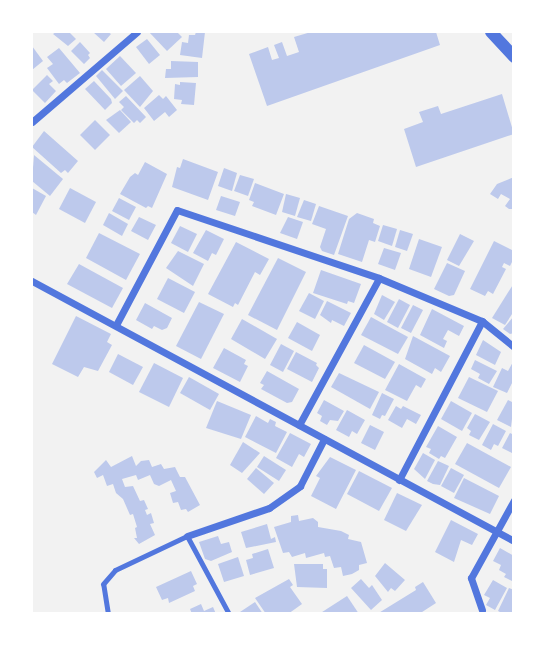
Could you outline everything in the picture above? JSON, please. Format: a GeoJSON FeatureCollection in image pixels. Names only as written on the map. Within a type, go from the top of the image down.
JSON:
{"type":"FeatureCollection","features":[{"type":"Feature","properties":{"kind":"street"},"geometry":{"type":"LineString","coordinates":[[32,122],[137,32]]}},
{"type":"Feature","properties":{"kind":"street"},"geometry":{"type":"LineString","coordinates":[[491,32],[513,57]]}},
{"type":"Feature","properties":{"kind":"street"},"geometry":{"type":"LineString","coordinates":[[116,325],[177,210],[379,278],[482,321],[513,347]]}},
{"type":"Feature","properties":{"kind":"street"},"geometry":{"type":"LineString","coordinates":[[299,425],[379,278]]}},
{"type":"Feature","properties":{"kind":"street"},"geometry":{"type":"LineString","coordinates":[[32,281],[513,541]]}},
{"type":"Feature","properties":{"kind":"street"},"geometry":{"type":"LineString","coordinates":[[399,480],[482,321]]}},
{"type":"Feature","properties":{"kind":"street"},"geometry":{"type":"LineString","coordinates":[[187,536],[269,508],[300,486],[324,439]]}},
{"type":"Feature","properties":{"kind":"street"},"geometry":{"type":"LineString","coordinates":[[482,610],[471,578],[513,500]]}},
{"type":"Feature","properties":{"kind":"lane"},"geometry":{"type":"LineString","coordinates":[[108,614],[103,584],[115,570],[187,536],[229,614]]}},
{"type":"Feature","properties":{"kind":"building"},"geometry":{"type":"Polygon","coordinates":[[[69,32],[76,39],[68,46],[53,34],[69,32]]]}},
{"type":"Feature","properties":{"kind":"building"},"geometry":{"type":"Polygon","coordinates":[[[93,32],[108,32],[111,34],[104,42],[93,32]]]}},
{"type":"Feature","properties":{"kind":"building"},"geometry":{"type":"Polygon","coordinates":[[[149,32],[177,32],[182,37],[167,51],[149,32]]]}},
{"type":"Feature","properties":{"kind":"building"},"geometry":{"type":"Polygon","coordinates":[[[196,32],[205,32],[202,58],[180,55],[182,42],[188,43],[189,35],[195,35],[196,32]]]}},
{"type":"Feature","properties":{"kind":"building"},"geometry":{"type":"Polygon","coordinates":[[[311,32],[436,32],[440,45],[267,106],[249,54],[268,47],[272,60],[279,58],[274,45],[282,42],[287,56],[299,52],[294,37],[311,32]]]}},
{"type":"Feature","properties":{"kind":"building"},"geometry":{"type":"Polygon","coordinates":[[[147,39],[160,55],[149,64],[136,47],[147,39]]]}},
{"type":"Feature","properties":{"kind":"building"},"geometry":{"type":"Polygon","coordinates":[[[80,42],[90,53],[90,58],[84,64],[71,51],[80,42]]]}},
{"type":"Feature","properties":{"kind":"building"},"geometry":{"type":"Polygon","coordinates":[[[32,46],[43,61],[32,70],[32,46]]]}},
{"type":"Feature","properties":{"kind":"building"},"geometry":{"type":"Polygon","coordinates":[[[59,48],[80,73],[67,83],[64,80],[59,84],[47,68],[53,64],[47,57],[59,48]]]}},
{"type":"Feature","properties":{"kind":"building"},"geometry":{"type":"Polygon","coordinates":[[[120,56],[136,73],[121,86],[106,69],[120,56]]]}},
{"type":"Feature","properties":{"kind":"building"},"geometry":{"type":"Polygon","coordinates":[[[171,61],[198,62],[198,77],[165,78],[166,69],[171,69],[171,61]]]}},
{"type":"Feature","properties":{"kind":"building"},"geometry":{"type":"Polygon","coordinates":[[[102,70],[123,91],[115,99],[96,76],[102,70]]]}},
{"type":"Feature","properties":{"kind":"building"},"geometry":{"type":"Polygon","coordinates":[[[47,75],[53,81],[49,84],[56,91],[45,103],[32,90],[47,75]]]}},
{"type":"Feature","properties":{"kind":"building"},"geometry":{"type":"Polygon","coordinates":[[[140,76],[153,91],[140,107],[124,90],[140,76]]]}},
{"type":"Feature","properties":{"kind":"building"},"geometry":{"type":"Polygon","coordinates":[[[94,81],[111,99],[112,103],[105,110],[85,89],[94,81]]]}},
{"type":"Feature","properties":{"kind":"building"},"geometry":{"type":"Polygon","coordinates":[[[180,82],[196,83],[194,105],[181,104],[182,100],[174,99],[175,84],[180,85],[180,82]]]}},
{"type":"Feature","properties":{"kind":"building"},"geometry":{"type":"Polygon","coordinates":[[[502,94],[514,134],[416,167],[404,129],[423,122],[419,112],[438,106],[441,114],[502,94]]]}},
{"type":"Feature","properties":{"kind":"building"},"geometry":{"type":"Polygon","coordinates":[[[159,95],[163,99],[166,96],[177,110],[169,117],[165,112],[154,121],[144,108],[159,95]]]}},
{"type":"Feature","properties":{"kind":"building"},"geometry":{"type":"Polygon","coordinates":[[[126,96],[146,117],[140,123],[137,120],[134,123],[121,110],[124,107],[119,102],[126,96]]]}},
{"type":"Feature","properties":{"kind":"building"},"geometry":{"type":"Polygon","coordinates":[[[120,110],[131,122],[119,133],[106,120],[120,110]]]}},
{"type":"Feature","properties":{"kind":"building"},"geometry":{"type":"Polygon","coordinates":[[[95,120],[110,135],[95,150],[80,135],[95,120]]]}},
{"type":"Feature","properties":{"kind":"building"},"geometry":{"type":"Polygon","coordinates":[[[44,131],[78,161],[68,173],[65,170],[61,173],[32,147],[44,131]]]}},
{"type":"Feature","properties":{"kind":"building"},"geometry":{"type":"Polygon","coordinates":[[[34,155],[63,179],[50,196],[32,181],[34,155]]]}},
{"type":"Feature","properties":{"kind":"building"},"geometry":{"type":"Polygon","coordinates":[[[183,159],[218,172],[208,200],[172,187],[177,167],[180,168],[183,159]]]}},
{"type":"Feature","properties":{"kind":"building"},"geometry":{"type":"Polygon","coordinates":[[[145,162],[167,174],[152,208],[146,208],[120,194],[130,177],[135,173],[138,175],[145,162]]]}},
{"type":"Feature","properties":{"kind":"building"},"geometry":{"type":"Polygon","coordinates":[[[224,168],[237,173],[232,191],[218,186],[224,168]]]}},
{"type":"Feature","properties":{"kind":"building"},"geometry":{"type":"Polygon","coordinates":[[[240,175],[254,179],[248,196],[234,191],[240,175]]]}},
{"type":"Feature","properties":{"kind":"building"},"geometry":{"type":"Polygon","coordinates":[[[514,177],[514,209],[509,209],[505,206],[510,199],[501,194],[498,199],[490,194],[497,184],[514,177]]]}},
{"type":"Feature","properties":{"kind":"building"},"geometry":{"type":"Polygon","coordinates":[[[255,183],[284,194],[276,215],[252,206],[254,202],[249,200],[255,183]]]}},
{"type":"Feature","properties":{"kind":"building"},"geometry":{"type":"Polygon","coordinates":[[[32,188],[46,196],[36,215],[32,212],[32,188]]]}},
{"type":"Feature","properties":{"kind":"building"},"geometry":{"type":"Polygon","coordinates":[[[70,188],[96,202],[85,223],[59,209],[70,188]]]}},
{"type":"Feature","properties":{"kind":"building"},"geometry":{"type":"Polygon","coordinates":[[[286,194],[300,198],[295,216],[282,212],[286,194]]]}},
{"type":"Feature","properties":{"kind":"building"},"geometry":{"type":"Polygon","coordinates":[[[221,196],[240,202],[235,216],[216,210],[221,196]]]}},
{"type":"Feature","properties":{"kind":"building"},"geometry":{"type":"Polygon","coordinates":[[[119,198],[136,207],[129,220],[112,211],[119,198]]]}},
{"type":"Feature","properties":{"kind":"building"},"geometry":{"type":"Polygon","coordinates":[[[304,200],[316,204],[311,221],[297,217],[304,200]]]}},
{"type":"Feature","properties":{"kind":"building"},"geometry":{"type":"Polygon","coordinates":[[[319,206],[348,216],[334,255],[322,251],[320,247],[326,229],[312,224],[319,206]]]}},
{"type":"Feature","properties":{"kind":"building"},"geometry":{"type":"Polygon","coordinates":[[[109,213],[128,224],[122,236],[103,225],[109,213]]]}},
{"type":"Feature","properties":{"kind":"building"},"geometry":{"type":"Polygon","coordinates":[[[357,213],[374,219],[373,223],[380,226],[375,242],[369,240],[362,262],[338,254],[349,219],[357,213]]]}},
{"type":"Feature","properties":{"kind":"building"},"geometry":{"type":"Polygon","coordinates":[[[139,217],[156,225],[148,240],[131,231],[139,217]]]}},
{"type":"Feature","properties":{"kind":"building"},"geometry":{"type":"Polygon","coordinates":[[[288,217],[303,222],[297,239],[280,233],[288,217]]]}},
{"type":"Feature","properties":{"kind":"building"},"geometry":{"type":"Polygon","coordinates":[[[383,225],[397,229],[392,246],[378,241],[383,225]]]}},
{"type":"Feature","properties":{"kind":"building"},"geometry":{"type":"Polygon","coordinates":[[[180,226],[197,234],[188,252],[171,243],[180,226]]]}},
{"type":"Feature","properties":{"kind":"building"},"geometry":{"type":"Polygon","coordinates":[[[206,230],[224,239],[216,255],[212,253],[208,261],[193,253],[206,230]]]}},
{"type":"Feature","properties":{"kind":"building"},"geometry":{"type":"Polygon","coordinates":[[[400,230],[413,234],[407,251],[395,247],[400,230]]]}},
{"type":"Feature","properties":{"kind":"building"},"geometry":{"type":"Polygon","coordinates":[[[99,233],[140,254],[126,280],[86,258],[99,233]]]}},
{"type":"Feature","properties":{"kind":"building"},"geometry":{"type":"Polygon","coordinates":[[[460,234],[474,241],[459,266],[447,260],[460,234]]]}},
{"type":"Feature","properties":{"kind":"building"},"geometry":{"type":"Polygon","coordinates":[[[419,239],[442,247],[431,277],[409,269],[419,239]]]}},
{"type":"Feature","properties":{"kind":"building"},"geometry":{"type":"Polygon","coordinates":[[[494,241],[514,251],[514,258],[510,266],[504,263],[502,267],[506,269],[493,294],[488,291],[485,296],[470,289],[494,241]]]}},
{"type":"Feature","properties":{"kind":"building"},"geometry":{"type":"Polygon","coordinates":[[[236,242],[269,259],[260,275],[255,272],[238,305],[235,303],[233,307],[208,294],[236,242]]]}},
{"type":"Feature","properties":{"kind":"building"},"geometry":{"type":"Polygon","coordinates":[[[384,248],[401,253],[395,270],[378,264],[384,248]]]}},
{"type":"Feature","properties":{"kind":"building"},"geometry":{"type":"Polygon","coordinates":[[[178,251],[204,264],[193,286],[166,268],[178,251]]]}},
{"type":"Feature","properties":{"kind":"building"},"geometry":{"type":"Polygon","coordinates":[[[278,258],[306,272],[277,330],[248,315],[278,258]]]}},
{"type":"Feature","properties":{"kind":"building"},"geometry":{"type":"Polygon","coordinates":[[[447,263],[465,271],[454,295],[449,296],[434,289],[447,263]]]}},
{"type":"Feature","properties":{"kind":"building"},"geometry":{"type":"Polygon","coordinates":[[[79,264],[123,288],[112,308],[67,284],[79,264]]]}},
{"type":"Feature","properties":{"kind":"building"},"geometry":{"type":"Polygon","coordinates":[[[321,270],[361,284],[354,303],[348,301],[347,304],[313,293],[321,270]]]}},
{"type":"Feature","properties":{"kind":"building"},"geometry":{"type":"Polygon","coordinates":[[[168,278],[195,292],[184,313],[157,299],[168,278]]]}},
{"type":"Feature","properties":{"kind":"building"},"geometry":{"type":"Polygon","coordinates":[[[514,283],[514,311],[505,325],[492,318],[514,283]]]}},
{"type":"Feature","properties":{"kind":"building"},"geometry":{"type":"Polygon","coordinates":[[[309,293],[324,301],[315,319],[299,311],[309,293]]]}},
{"type":"Feature","properties":{"kind":"building"},"geometry":{"type":"Polygon","coordinates":[[[382,295],[395,302],[384,320],[374,314],[382,295]]]}},
{"type":"Feature","properties":{"kind":"building"},"geometry":{"type":"Polygon","coordinates":[[[399,299],[410,305],[398,328],[387,322],[399,299]]]}},
{"type":"Feature","properties":{"kind":"building"},"geometry":{"type":"Polygon","coordinates":[[[327,301],[351,313],[344,326],[332,320],[331,323],[320,315],[327,301]]]}},
{"type":"Feature","properties":{"kind":"building"},"geometry":{"type":"Polygon","coordinates":[[[199,302],[224,314],[201,359],[176,346],[199,302]]]}},
{"type":"Feature","properties":{"kind":"building"},"geometry":{"type":"Polygon","coordinates":[[[145,303],[172,318],[167,328],[162,330],[154,326],[152,329],[136,320],[145,303]]]}},
{"type":"Feature","properties":{"kind":"building"},"geometry":{"type":"Polygon","coordinates":[[[413,305],[423,310],[411,333],[401,328],[413,305]]]}},
{"type":"Feature","properties":{"kind":"building"},"geometry":{"type":"Polygon","coordinates":[[[432,309],[464,326],[459,336],[448,330],[443,339],[447,341],[444,348],[420,335],[432,309]]]}},
{"type":"Feature","properties":{"kind":"building"},"geometry":{"type":"Polygon","coordinates":[[[76,316],[111,334],[107,342],[112,345],[98,371],[84,367],[78,377],[52,364],[76,316]]]}},
{"type":"Feature","properties":{"kind":"building"},"geometry":{"type":"Polygon","coordinates":[[[514,316],[514,333],[510,334],[503,329],[514,316]]]}},
{"type":"Feature","properties":{"kind":"building"},"geometry":{"type":"Polygon","coordinates":[[[371,317],[408,337],[398,354],[361,335],[371,317]]]}},
{"type":"Feature","properties":{"kind":"building"},"geometry":{"type":"Polygon","coordinates":[[[242,319],[277,339],[265,359],[231,339],[242,319]]]}},
{"type":"Feature","properties":{"kind":"building"},"geometry":{"type":"Polygon","coordinates":[[[297,322],[320,335],[312,351],[288,338],[297,322]]]}},
{"type":"Feature","properties":{"kind":"building"},"geometry":{"type":"Polygon","coordinates":[[[413,336],[450,356],[441,372],[435,368],[432,374],[405,359],[413,336]]]}},
{"type":"Feature","properties":{"kind":"building"},"geometry":{"type":"Polygon","coordinates":[[[483,340],[501,352],[495,365],[476,355],[483,340]]]}},
{"type":"Feature","properties":{"kind":"building"},"geometry":{"type":"Polygon","coordinates":[[[281,344],[294,351],[283,372],[270,365],[281,344]]]}},
{"type":"Feature","properties":{"kind":"building"},"geometry":{"type":"Polygon","coordinates":[[[364,345],[395,362],[385,379],[354,363],[364,345]]]}},
{"type":"Feature","properties":{"kind":"building"},"geometry":{"type":"Polygon","coordinates":[[[224,348],[246,360],[244,364],[248,366],[240,382],[213,368],[224,348]]]}},
{"type":"Feature","properties":{"kind":"building"},"geometry":{"type":"Polygon","coordinates":[[[296,352],[317,363],[319,368],[312,382],[287,369],[296,352]]]}},
{"type":"Feature","properties":{"kind":"building"},"geometry":{"type":"Polygon","coordinates":[[[118,354],[143,367],[133,385],[109,372],[118,354]]]}},
{"type":"Feature","properties":{"kind":"building"},"geometry":{"type":"Polygon","coordinates":[[[475,360],[497,371],[489,384],[478,378],[480,374],[471,369],[475,360]]]}},
{"type":"Feature","properties":{"kind":"building"},"geometry":{"type":"Polygon","coordinates":[[[514,360],[514,379],[507,393],[493,387],[502,368],[508,371],[514,360]]]}},
{"type":"Feature","properties":{"kind":"building"},"geometry":{"type":"Polygon","coordinates":[[[154,363],[183,378],[169,407],[139,392],[154,363]]]}},
{"type":"Feature","properties":{"kind":"building"},"geometry":{"type":"Polygon","coordinates":[[[399,364],[426,379],[421,388],[416,385],[407,401],[385,390],[399,364]]]}},
{"type":"Feature","properties":{"kind":"building"},"geometry":{"type":"Polygon","coordinates":[[[267,371],[299,389],[292,402],[287,403],[261,389],[264,385],[260,383],[267,371]]]}},
{"type":"Feature","properties":{"kind":"building"},"geometry":{"type":"Polygon","coordinates":[[[339,373],[379,392],[370,409],[331,387],[339,373]]]}},
{"type":"Feature","properties":{"kind":"building"},"geometry":{"type":"Polygon","coordinates":[[[189,377],[219,394],[210,410],[180,393],[189,377]]]}},
{"type":"Feature","properties":{"kind":"building"},"geometry":{"type":"Polygon","coordinates":[[[469,377],[498,391],[487,412],[458,398],[469,377]]]}},
{"type":"Feature","properties":{"kind":"building"},"geometry":{"type":"Polygon","coordinates":[[[382,393],[394,399],[385,416],[382,415],[380,419],[372,415],[382,393]]]}},
{"type":"Feature","properties":{"kind":"building"},"geometry":{"type":"Polygon","coordinates":[[[324,400],[344,411],[338,421],[330,420],[327,425],[320,421],[322,416],[317,413],[324,400]]]}},
{"type":"Feature","properties":{"kind":"building"},"geometry":{"type":"Polygon","coordinates":[[[508,400],[514,403],[511,427],[497,420],[508,400]]]}},
{"type":"Feature","properties":{"kind":"building"},"geometry":{"type":"Polygon","coordinates":[[[217,401],[251,415],[241,439],[206,428],[217,401]]]}},
{"type":"Feature","properties":{"kind":"building"},"geometry":{"type":"Polygon","coordinates":[[[451,401],[472,413],[462,431],[441,419],[451,401]]]}},
{"type":"Feature","properties":{"kind":"building"},"geometry":{"type":"Polygon","coordinates":[[[396,406],[401,409],[403,406],[421,415],[416,424],[407,419],[402,428],[388,420],[396,406]]]}},
{"type":"Feature","properties":{"kind":"building"},"geometry":{"type":"Polygon","coordinates":[[[347,410],[365,420],[357,434],[352,431],[349,437],[336,430],[347,410]]]}},
{"type":"Feature","properties":{"kind":"building"},"geometry":{"type":"Polygon","coordinates":[[[475,414],[490,422],[479,440],[469,435],[471,431],[467,428],[475,414]]]}},
{"type":"Feature","properties":{"kind":"building"},"geometry":{"type":"Polygon","coordinates":[[[256,416],[268,423],[270,419],[276,422],[275,426],[287,432],[276,453],[245,437],[256,416]]]}},
{"type":"Feature","properties":{"kind":"building"},"geometry":{"type":"Polygon","coordinates":[[[493,424],[506,431],[498,446],[494,444],[491,450],[482,445],[493,424]]]}},
{"type":"Feature","properties":{"kind":"building"},"geometry":{"type":"Polygon","coordinates":[[[370,425],[384,432],[375,450],[361,443],[370,425]]]}},
{"type":"Feature","properties":{"kind":"building"},"geometry":{"type":"Polygon","coordinates":[[[438,426],[457,437],[445,458],[441,456],[439,459],[429,453],[431,449],[426,447],[438,426]]]}},
{"type":"Feature","properties":{"kind":"building"},"geometry":{"type":"Polygon","coordinates":[[[290,433],[311,444],[304,457],[299,454],[292,467],[276,458],[290,433]]]}},
{"type":"Feature","properties":{"kind":"building"},"geometry":{"type":"Polygon","coordinates":[[[510,433],[514,435],[514,454],[502,448],[510,433]]]}},
{"type":"Feature","properties":{"kind":"building"},"geometry":{"type":"Polygon","coordinates":[[[243,442],[260,453],[242,473],[230,465],[243,442]]]}},
{"type":"Feature","properties":{"kind":"building"},"geometry":{"type":"Polygon","coordinates":[[[467,443],[511,467],[499,488],[455,464],[467,443]]]}},
{"type":"Feature","properties":{"kind":"building"},"geometry":{"type":"Polygon","coordinates":[[[423,453],[435,460],[425,479],[414,469],[423,453]]]}},
{"type":"Feature","properties":{"kind":"building"},"geometry":{"type":"Polygon","coordinates":[[[132,456],[136,466],[141,461],[149,460],[152,467],[161,464],[164,469],[175,467],[180,477],[185,477],[200,505],[188,512],[186,509],[181,510],[178,502],[173,503],[170,493],[176,491],[171,480],[159,486],[154,484],[150,475],[138,480],[136,475],[122,479],[125,487],[133,486],[140,501],[144,500],[148,509],[145,510],[147,515],[151,513],[154,523],[150,524],[155,535],[139,544],[134,538],[137,538],[137,527],[133,514],[130,515],[113,484],[107,486],[103,475],[97,478],[94,472],[106,460],[111,467],[132,456]]]}},
{"type":"Feature","properties":{"kind":"building"},"geometry":{"type":"Polygon","coordinates":[[[264,456],[286,470],[279,481],[257,467],[264,456]]]}},
{"type":"Feature","properties":{"kind":"building"},"geometry":{"type":"Polygon","coordinates":[[[330,457],[356,470],[336,509],[311,496],[320,478],[316,476],[330,457]]]}},
{"type":"Feature","properties":{"kind":"building"},"geometry":{"type":"Polygon","coordinates":[[[438,461],[449,466],[440,485],[427,481],[438,461]]]}},
{"type":"Feature","properties":{"kind":"building"},"geometry":{"type":"Polygon","coordinates":[[[256,468],[274,483],[264,494],[247,479],[256,468]]]}},
{"type":"Feature","properties":{"kind":"building"},"geometry":{"type":"Polygon","coordinates":[[[451,468],[464,475],[454,493],[441,486],[451,468]]]}},
{"type":"Feature","properties":{"kind":"building"},"geometry":{"type":"Polygon","coordinates":[[[359,471],[392,488],[379,511],[347,494],[359,471]]]}},
{"type":"Feature","properties":{"kind":"building"},"geometry":{"type":"Polygon","coordinates":[[[464,478],[499,496],[490,514],[454,498],[464,478]]]}},
{"type":"Feature","properties":{"kind":"building"},"geometry":{"type":"Polygon","coordinates":[[[397,493],[422,505],[406,531],[384,520],[397,493]]]}},
{"type":"Feature","properties":{"kind":"building"},"geometry":{"type":"Polygon","coordinates":[[[298,515],[299,521],[313,518],[318,522],[318,527],[341,531],[349,535],[348,539],[361,542],[367,563],[359,565],[359,570],[352,574],[343,576],[341,567],[334,568],[330,556],[325,557],[324,553],[306,558],[305,553],[292,557],[289,552],[283,553],[274,527],[291,522],[291,516],[298,515]]]}},
{"type":"Feature","properties":{"kind":"building"},"geometry":{"type":"Polygon","coordinates":[[[451,520],[478,534],[472,545],[461,540],[454,562],[435,552],[451,520]]]}},
{"type":"Feature","properties":{"kind":"building"},"geometry":{"type":"Polygon","coordinates":[[[267,524],[271,539],[275,537],[276,542],[246,548],[241,532],[267,524]]]}},
{"type":"Feature","properties":{"kind":"building"},"geometry":{"type":"Polygon","coordinates":[[[218,536],[221,544],[229,542],[232,552],[211,561],[205,559],[199,542],[218,536]]]}},
{"type":"Feature","properties":{"kind":"building"},"geometry":{"type":"Polygon","coordinates":[[[500,548],[514,556],[514,582],[504,577],[506,574],[499,570],[501,565],[493,561],[500,548]]]}},
{"type":"Feature","properties":{"kind":"building"},"geometry":{"type":"Polygon","coordinates":[[[268,549],[274,568],[250,575],[246,560],[253,558],[252,554],[268,549]]]}},
{"type":"Feature","properties":{"kind":"building"},"geometry":{"type":"Polygon","coordinates":[[[238,557],[244,576],[224,582],[218,564],[238,557]]]}},
{"type":"Feature","properties":{"kind":"building"},"geometry":{"type":"Polygon","coordinates":[[[385,563],[405,580],[395,591],[391,588],[388,592],[375,576],[385,563]]]}},
{"type":"Feature","properties":{"kind":"building"},"geometry":{"type":"Polygon","coordinates":[[[294,564],[323,564],[323,569],[327,569],[327,588],[297,587],[294,564]]]}},
{"type":"Feature","properties":{"kind":"building"},"geometry":{"type":"Polygon","coordinates":[[[191,571],[197,584],[193,586],[195,591],[169,603],[168,598],[162,600],[156,587],[191,571]]]}},
{"type":"Feature","properties":{"kind":"building"},"geometry":{"type":"Polygon","coordinates":[[[289,579],[293,585],[290,587],[302,604],[288,614],[266,614],[255,598],[289,579]]]}},
{"type":"Feature","properties":{"kind":"building"},"geometry":{"type":"Polygon","coordinates":[[[361,579],[369,588],[372,585],[382,600],[371,610],[351,588],[361,579]]]}},
{"type":"Feature","properties":{"kind":"building"},"geometry":{"type":"Polygon","coordinates":[[[493,580],[507,588],[495,610],[486,605],[490,598],[484,595],[493,580]]]}},
{"type":"Feature","properties":{"kind":"building"},"geometry":{"type":"Polygon","coordinates":[[[423,582],[436,603],[419,614],[377,614],[416,590],[415,587],[423,582]]]}},
{"type":"Feature","properties":{"kind":"building"},"geometry":{"type":"Polygon","coordinates":[[[509,588],[514,590],[514,614],[504,614],[498,611],[509,588]]]}},
{"type":"Feature","properties":{"kind":"building"},"geometry":{"type":"Polygon","coordinates":[[[347,596],[359,614],[319,614],[347,596]]]}},
{"type":"Feature","properties":{"kind":"building"},"geometry":{"type":"Polygon","coordinates":[[[255,602],[263,614],[237,614],[255,602]]]}},
{"type":"Feature","properties":{"kind":"building"},"geometry":{"type":"Polygon","coordinates":[[[201,604],[204,611],[213,607],[216,614],[192,614],[190,609],[201,604]]]}}]}
